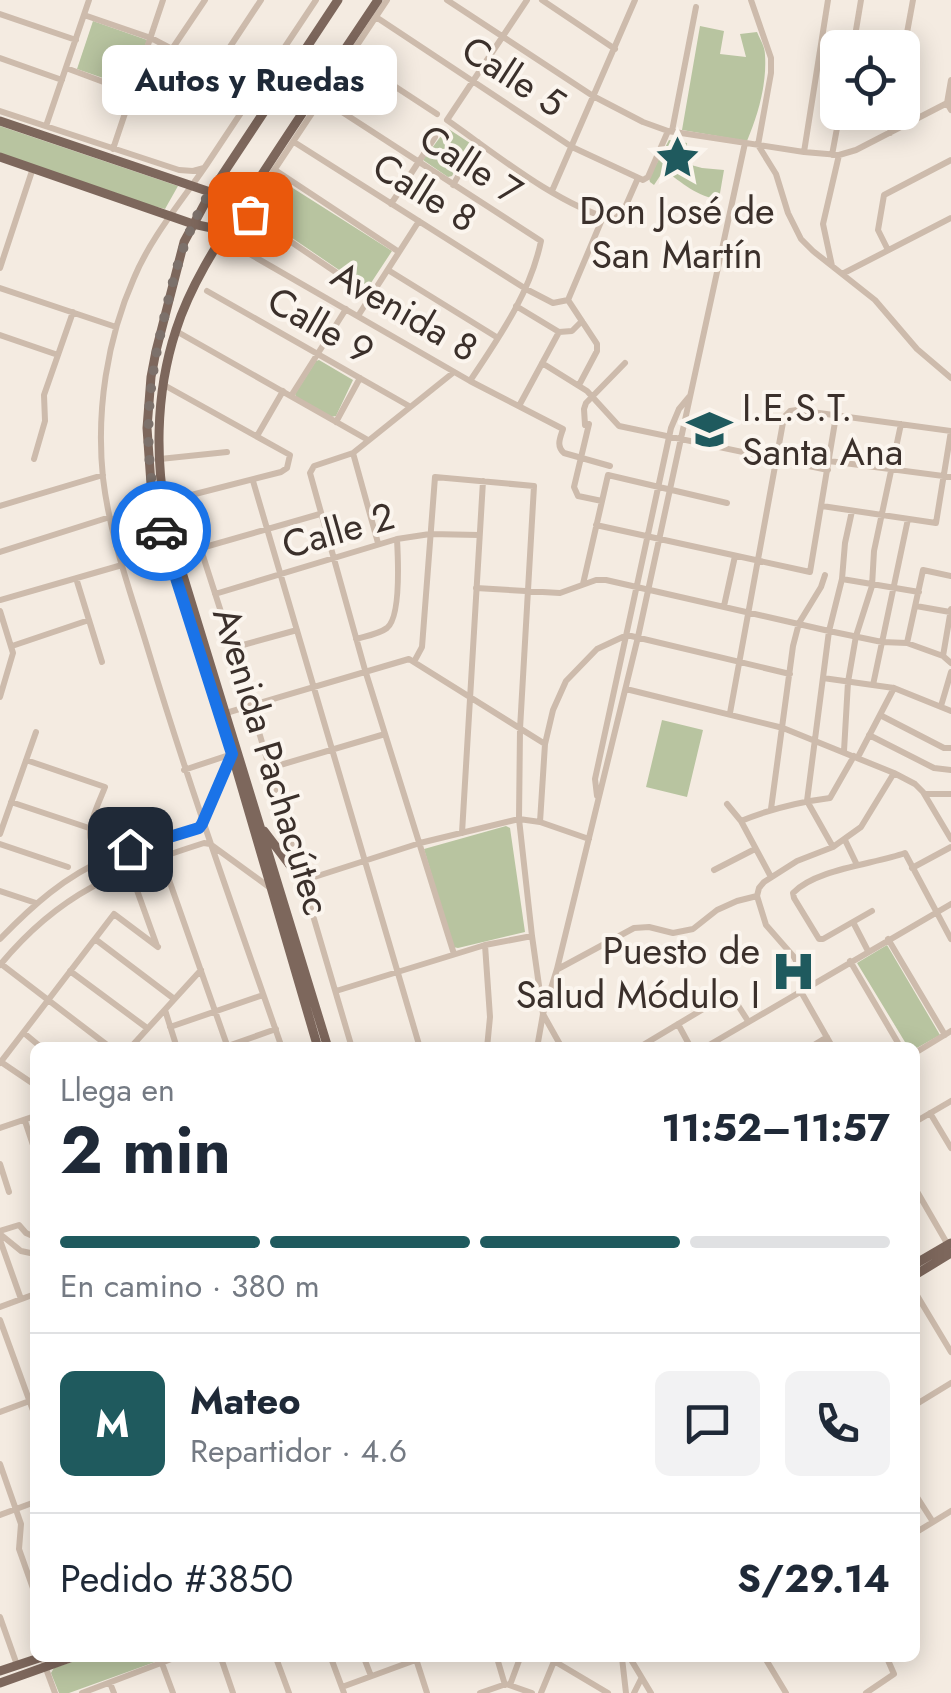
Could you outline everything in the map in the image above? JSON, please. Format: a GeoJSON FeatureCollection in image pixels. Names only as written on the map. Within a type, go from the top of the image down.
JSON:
{"type":"FeatureCollection","features":[{"type":"Feature","properties":{"kind":"main road","name":"Avenida Pachacútec"},"geometry":{"type":"LineString","coordinates":[[326,1042],[260,825],[163,536],[148,460],[148,403],[172,281],[192,224],[338,0]]}},
{"type":"Feature","properties":{"kind":"main road","name":"Avenida Pachacútec"},"geometry":{"type":"LineString","coordinates":[[316,1042],[269,887],[226,713],[163,502],[160,434],[164,385],[176,331],[189,298],[240,208],[378,0]]}},
{"type":"Feature","properties":{"kind":"main road"},"geometry":{"type":"LineString","coordinates":[[0,121],[134,161],[227,198],[240,208]]}},
{"type":"Feature","properties":{"kind":"main road"},"geometry":{"type":"LineString","coordinates":[[0,157],[224,235]]}},
{"type":"Feature","properties":{"kind":"main road"},"geometry":{"type":"LineString","coordinates":[[260,825],[302,881]]}},
{"type":"Feature","properties":{"kind":"main road"},"geometry":{"type":"LineString","coordinates":[[920,1262],[950,1247]]}},
{"type":"Feature","properties":{"kind":"main road"},"geometry":{"type":"LineString","coordinates":[[920,1271],[950,1247]]}},
{"type":"Feature","properties":{"kind":"main road"},"geometry":{"type":"LineString","coordinates":[[0,1672],[32,1662]]}},
{"type":"Feature","properties":{"kind":"main road"},"geometry":{"type":"LineString","coordinates":[[0,1683],[38,1662]]}},
{"type":"Feature","properties":{"kind":"street"},"geometry":{"type":"LineString","coordinates":[[46,126],[89,0]]}},
{"type":"Feature","properties":{"kind":"street"},"geometry":{"type":"LineString","coordinates":[[114,149],[163,0]]}},
{"type":"Feature","properties":{"kind":"street"},"geometry":{"type":"LineString","coordinates":[[172,49],[204,0]]}},
{"type":"Feature","properties":{"kind":"street"},"geometry":{"type":"LineString","coordinates":[[210,77],[261,0]]}},
{"type":"Feature","properties":{"kind":"street","name":"Avenida Pachacútec"},"geometry":{"type":"LineString","coordinates":[[280,1042],[184,770],[122,565],[103,475],[105,380],[116,327],[134,275],[316,0]]}},
{"type":"Feature","properties":{"kind":"street","name":"Avenida Pachacútec"},"geometry":{"type":"LineString","coordinates":[[240,208],[255,198],[275,170],[387,0]]}},
{"type":"Feature","properties":{"kind":"street"},"geometry":{"type":"LineString","coordinates":[[447,0],[629,116],[670,131],[745,143],[836,155],[856,150],[950,105],[951,80]]}},
{"type":"Feature","properties":{"kind":"street"},"geometry":{"type":"LineString","coordinates":[[527,0],[447,120],[570,203],[613,220],[623,212],[638,178],[648,176],[670,131],[696,7]]}},
{"type":"Feature","properties":{"kind":"street"},"geometry":{"type":"LineString","coordinates":[[542,0],[615,49]]}},
{"type":"Feature","properties":{"kind":"street"},"geometry":{"type":"LineString","coordinates":[[552,191],[635,0]]}},
{"type":"Feature","properties":{"kind":"street"},"geometry":{"type":"LineString","coordinates":[[751,0],[772,58],[758,145],[776,174],[801,239],[875,300],[917,349],[951,378]]}},
{"type":"Feature","properties":{"kind":"street"},"geometry":{"type":"LineString","coordinates":[[804,152],[826,0]]}},
{"type":"Feature","properties":{"kind":"street"},"geometry":{"type":"LineString","coordinates":[[856,30],[861,0]]}},
{"type":"Feature","properties":{"kind":"street"},"geometry":{"type":"LineString","coordinates":[[908,30],[913,0]]}},
{"type":"Feature","properties":{"kind":"street"},"geometry":{"type":"LineString","coordinates":[[0,14],[76,40]]}},
{"type":"Feature","properties":{"kind":"street"},"geometry":{"type":"LineString","coordinates":[[84,15],[172,49],[247,103]]}},
{"type":"Feature","properties":{"kind":"street","name":"Calle 5"},"geometry":{"type":"LineString","coordinates":[[376,17],[572,147],[638,178]]}},
{"type":"Feature","properties":{"kind":"street"},"geometry":{"type":"LineString","coordinates":[[350,57],[437,114]]}},
{"type":"Feature","properties":{"kind":"street"},"geometry":{"type":"LineString","coordinates":[[0,58],[62,80]]}},
{"type":"Feature","properties":{"kind":"street"},"geometry":{"type":"LineString","coordinates":[[66,68],[133,92]]}},
{"type":"Feature","properties":{"kind":"street","name":"Calle 7"},"geometry":{"type":"LineString","coordinates":[[322,99],[541,241],[526,290]]}},
{"type":"Feature","properties":{"kind":"street"},"geometry":{"type":"LineString","coordinates":[[0,111],[114,149],[134,161],[186,172],[205,167]]}},
{"type":"Feature","properties":{"kind":"street"},"geometry":{"type":"LineString","coordinates":[[832,266],[823,224],[838,130]]}},
{"type":"Feature","properties":{"kind":"street"},"geometry":{"type":"LineString","coordinates":[[391,204],[434,137]]}},
{"type":"Feature","properties":{"kind":"street","name":"Calle 8"},"geometry":{"type":"LineString","coordinates":[[294,142],[526,290],[552,303],[568,300]]}},
{"type":"Feature","properties":{"kind":"street"},"geometry":{"type":"LineString","coordinates":[[453,185],[478,142]]}},
{"type":"Feature","properties":{"kind":"street"},"geometry":{"type":"LineString","coordinates":[[538,1042],[638,637],[745,143]]}},
{"type":"Feature","properties":{"kind":"street"},"geometry":{"type":"LineString","coordinates":[[888,250],[878,230],[884,195],[951,160]]}},
{"type":"Feature","properties":{"kind":"street"},"geometry":{"type":"LineString","coordinates":[[0,268],[33,168]]}},
{"type":"Feature","properties":{"kind":"street"},"geometry":{"type":"LineString","coordinates":[[275,170],[399,252]]}},
{"type":"Feature","properties":{"kind":"street"},"geometry":{"type":"LineString","coordinates":[[240,208],[371,296]]}},
{"type":"Feature","properties":{"kind":"street"},"geometry":{"type":"LineString","coordinates":[[579,385],[597,344],[568,300],[602,216]]}},
{"type":"Feature","properties":{"kind":"street"},"geometry":{"type":"LineString","coordinates":[[842,274],[951,218]]}},
{"type":"Feature","properties":{"kind":"street"},"geometry":{"type":"LineString","coordinates":[[358,316],[419,222]]}},
{"type":"Feature","properties":{"kind":"street","name":"Avenida 8"},"geometry":{"type":"LineString","coordinates":[[224,235],[454,372],[562,429],[560,450],[581,459]]}},
{"type":"Feature","properties":{"kind":"street"},"geometry":{"type":"LineString","coordinates":[[388,270],[498,338]]}},
{"type":"Feature","properties":{"kind":"street"},"geometry":{"type":"LineString","coordinates":[[0,288],[116,327]]}},
{"type":"Feature","properties":{"kind":"street"},"geometry":{"type":"LineString","coordinates":[[470,381],[526,290]]}},
{"type":"Feature","properties":{"kind":"street","name":"Calle 9"},"geometry":{"type":"LineString","coordinates":[[207,291],[409,406]]}},
{"type":"Feature","properties":{"kind":"street"},"geometry":{"type":"LineString","coordinates":[[516,306],[559,332],[572,331],[582,321]]}},
{"type":"Feature","properties":{"kind":"street"},"geometry":{"type":"LineString","coordinates":[[291,396],[346,309]]}},
{"type":"Feature","properties":{"kind":"street"},"geometry":{"type":"LineString","coordinates":[[34,459],[46,422],[44,395],[73,312]]}},
{"type":"Feature","properties":{"kind":"street"},"geometry":{"type":"LineString","coordinates":[[176,331],[368,440]]}},
{"type":"Feature","properties":{"kind":"street"},"geometry":{"type":"LineString","coordinates":[[519,406],[559,332]]}},
{"type":"Feature","properties":{"kind":"street"},"geometry":{"type":"LineString","coordinates":[[0,335],[58,355]]}},
{"type":"Feature","properties":{"kind":"street"},"geometry":{"type":"LineString","coordinates":[[542,363],[579,385],[620,426],[778,459],[947,477]]}},
{"type":"Feature","properties":{"kind":"street"},"geometry":{"type":"LineString","coordinates":[[602,501],[578,496],[574,488],[587,424],[584,409],[625,363]]}},
{"type":"Feature","properties":{"kind":"street"},"geometry":{"type":"LineString","coordinates":[[454,372],[353,453],[310,470],[365,670],[454,954]]}},
{"type":"Feature","properties":{"kind":"street"},"geometry":{"type":"LineString","coordinates":[[336,422],[360,378]]}},
{"type":"Feature","properties":{"kind":"street"},"geometry":{"type":"LineString","coordinates":[[163,502],[282,472],[290,455],[164,385]]}},
{"type":"Feature","properties":{"kind":"street"},"geometry":{"type":"LineString","coordinates":[[257,436],[282,392]]}},
{"type":"Feature","properties":{"kind":"street"},"geometry":{"type":"LineString","coordinates":[[595,817],[596,779],[669,436],[679,409],[692,393]]}},
{"type":"Feature","properties":{"kind":"street"},"geometry":{"type":"LineString","coordinates":[[730,713],[784,418],[797,410],[951,431],[947,477],[936,523],[822,506]]}},
{"type":"Feature","properties":{"kind":"street"},"geometry":{"type":"LineString","coordinates":[[596,524],[810,572],[836,416]]}},
{"type":"Feature","properties":{"kind":"street"},"geometry":{"type":"LineString","coordinates":[[844,751],[848,682],[856,636],[872,585],[874,551],[901,424]]}},
{"type":"Feature","properties":{"kind":"street"},"geometry":{"type":"LineString","coordinates":[[160,459],[227,452]]}},
{"type":"Feature","properties":{"kind":"street"},"geometry":{"type":"LineString","coordinates":[[353,453],[378,544]]}},
{"type":"Feature","properties":{"kind":"street"},"geometry":{"type":"LineString","coordinates":[[581,459],[658,487],[727,503]]}},
{"type":"Feature","properties":{"kind":"street"},"geometry":{"type":"LineString","coordinates":[[582,585],[609,471]]}},
{"type":"Feature","properties":{"kind":"street"},"geometry":{"type":"LineString","coordinates":[[0,506],[103,475]]}},
{"type":"Feature","properties":{"kind":"street"},"geometry":{"type":"LineString","coordinates":[[415,660],[422,647],[435,477],[534,486],[520,729],[519,819],[543,1014],[559,1042]]}},
{"type":"Feature","properties":{"kind":"street"},"geometry":{"type":"LineString","coordinates":[[253,481],[418,1042]]}},
{"type":"Feature","properties":{"kind":"street"},"geometry":{"type":"LineString","coordinates":[[462,833],[482,481]]}},
{"type":"Feature","properties":{"kind":"street","name":"Avenida Pachacútec"},"geometry":{"type":"LineString","coordinates":[[184,498],[270,768],[350,1042]]}},
{"type":"Feature","properties":{"kind":"street"},"geometry":{"type":"LineString","coordinates":[[833,847],[807,801],[829,631],[842,579],[852,510]]}},
{"type":"Feature","properties":{"kind":"street"},"geometry":{"type":"LineString","coordinates":[[177,555],[320,514]]}},
{"type":"Feature","properties":{"kind":"street"},"geometry":{"type":"LineString","coordinates":[[0,552],[110,518]]}},
{"type":"Feature","properties":{"kind":"street"},"geometry":{"type":"LineString","coordinates":[[873,685],[908,518]]}},
{"type":"Feature","properties":{"kind":"street","name":"Calle 2"},"geometry":{"type":"LineString","coordinates":[[215,594],[397,539],[430,534],[479,536]]}},
{"type":"Feature","properties":{"kind":"street"},"geometry":{"type":"LineString","coordinates":[[356,639],[385,630],[394,619],[397,539]]}},
{"type":"Feature","properties":{"kind":"street"},"geometry":{"type":"LineString","coordinates":[[724,606],[736,556]]}},
{"type":"Feature","properties":{"kind":"street"},"geometry":{"type":"LineString","coordinates":[[0,600],[122,565]]}},
{"type":"Feature","properties":{"kind":"street"},"geometry":{"type":"LineString","coordinates":[[907,643],[923,570],[951,576]]}},
{"type":"Feature","properties":{"kind":"street"},"geometry":{"type":"LineString","coordinates":[[771,809],[799,623],[825,575]]}},
{"type":"Feature","properties":{"kind":"street"},"geometry":{"type":"LineString","coordinates":[[76,578],[102,662]]}},
{"type":"Feature","properties":{"kind":"street"},"geometry":{"type":"LineString","coordinates":[[842,579],[919,592]]}},
{"type":"Feature","properties":{"kind":"street"},"geometry":{"type":"LineString","coordinates":[[476,588],[560,593],[606,580],[829,631],[907,643],[951,663]]}},
{"type":"Feature","properties":{"kind":"street"},"geometry":{"type":"LineString","coordinates":[[916,606],[951,611],[942,656]]}},
{"type":"Feature","properties":{"kind":"street"},"geometry":{"type":"LineString","coordinates":[[0,611],[14,653],[4,670],[0,696]]}},
{"type":"Feature","properties":{"kind":"street"},"geometry":{"type":"LineString","coordinates":[[12,646],[89,620]]}},
{"type":"Feature","properties":{"kind":"street"},"geometry":{"type":"LineString","coordinates":[[232,648],[297,630]]}},
{"type":"Feature","properties":{"kind":"street"},"geometry":{"type":"LineString","coordinates":[[540,822],[545,744],[553,710],[560,690],[597,649],[626,634],[790,674]]}},
{"type":"Feature","properties":{"kind":"street"},"geometry":{"type":"LineString","coordinates":[[226,713],[403,659],[415,660],[545,744]]}},
{"type":"Feature","properties":{"kind":"street"},"geometry":{"type":"LineString","coordinates":[[941,706],[951,672]]}},
{"type":"Feature","properties":{"kind":"street"},"geometry":{"type":"LineString","coordinates":[[823,678],[894,688],[951,711]]}},
{"type":"Feature","properties":{"kind":"street"},"geometry":{"type":"LineString","coordinates":[[741,821],[771,809],[830,798],[894,688]]}},
{"type":"Feature","properties":{"kind":"street"},"geometry":{"type":"LineString","coordinates":[[626,689],[784,728],[856,756],[914,784],[951,839]]}},
{"type":"Feature","properties":{"kind":"street"},"geometry":{"type":"LineString","coordinates":[[880,716],[951,748]]}},
{"type":"Feature","properties":{"kind":"street"},"geometry":{"type":"LineString","coordinates":[[0,834],[36,732]]}},
{"type":"Feature","properties":{"kind":"street"},"geometry":{"type":"LineString","coordinates":[[270,768],[386,734]]}},
{"type":"Feature","properties":{"kind":"street"},"geometry":{"type":"LineString","coordinates":[[870,735],[934,768],[951,770]]}},
{"type":"Feature","properties":{"kind":"street"},"geometry":{"type":"LineString","coordinates":[[184,770],[235,754]]}},
{"type":"Feature","properties":{"kind":"street"},"geometry":{"type":"LineString","coordinates":[[0,939],[36,903],[75,875],[107,858],[199,828],[235,754]]}},
{"type":"Feature","properties":{"kind":"street"},"geometry":{"type":"LineString","coordinates":[[26,760],[105,788],[89,828],[90,842],[100,856],[107,858]]}},
{"type":"Feature","properties":{"kind":"street"},"geometry":{"type":"LineString","coordinates":[[808,986],[794,958],[766,925],[757,896],[771,877],[797,861],[833,847],[862,827],[894,774]]}},
{"type":"Feature","properties":{"kind":"street"},"geometry":{"type":"LineString","coordinates":[[924,794],[951,794]]}},
{"type":"Feature","properties":{"kind":"street"},"geometry":{"type":"LineString","coordinates":[[12,802],[89,828]]}},
{"type":"Feature","properties":{"kind":"street"},"geometry":{"type":"LineString","coordinates":[[727,804],[741,821],[771,877]]}},
{"type":"Feature","properties":{"kind":"street"},"geometry":{"type":"LineString","coordinates":[[302,881],[420,843],[519,819],[590,839]]}},
{"type":"Feature","properties":{"kind":"street"},"geometry":{"type":"LineString","coordinates":[[845,840],[857,865]]}},
{"type":"Feature","properties":{"kind":"street"},"geometry":{"type":"LineString","coordinates":[[102,1042],[1,964],[34,928],[69,900],[107,878],[204,843],[269,887]]}},
{"type":"Feature","properties":{"kind":"street"},"geometry":{"type":"LineString","coordinates":[[0,844],[68,867]]}},
{"type":"Feature","properties":{"kind":"street"},"geometry":{"type":"LineString","coordinates":[[912,868],[951,847]]}},
{"type":"Feature","properties":{"kind":"street"},"geometry":{"type":"LineString","coordinates":[[714,870],[755,849]]}},
{"type":"Feature","properties":{"kind":"street"},"geometry":{"type":"LineString","coordinates":[[872,911],[819,940],[794,893],[813,880],[906,853],[951,938]]}},
{"type":"Feature","properties":{"kind":"street"},"geometry":{"type":"LineString","coordinates":[[160,857],[225,1042]]}},
{"type":"Feature","properties":{"kind":"street"},"geometry":{"type":"LineString","coordinates":[[30,1082],[1,1063],[114,914],[158,948],[129,868]]}},
{"type":"Feature","properties":{"kind":"street"},"geometry":{"type":"LineString","coordinates":[[0,890],[36,903]]}},
{"type":"Feature","properties":{"kind":"street"},"geometry":{"type":"LineString","coordinates":[[557,969],[634,928],[642,926],[673,933],[693,928],[717,910],[757,896]]}},
{"type":"Feature","properties":{"kind":"street"},"geometry":{"type":"LineString","coordinates":[[714,1042],[951,904]]}},
{"type":"Feature","properties":{"kind":"street"},"geometry":{"type":"LineString","coordinates":[[131,927],[144,910]]}},
{"type":"Feature","properties":{"kind":"street"},"geometry":{"type":"LineString","coordinates":[[853,922],[868,951]]}},
{"type":"Feature","properties":{"kind":"street"},"geometry":{"type":"LineString","coordinates":[[336,991],[485,945],[532,936]]}},
{"type":"Feature","properties":{"kind":"street"},"geometry":{"type":"LineString","coordinates":[[95,939],[173,998]]}},
{"type":"Feature","properties":{"kind":"street"},"geometry":{"type":"LineString","coordinates":[[888,939],[948,1033],[920,1050]]}},
{"type":"Feature","properties":{"kind":"street"},"geometry":{"type":"LineString","coordinates":[[485,945],[490,1017],[488,1042]]}},
{"type":"Feature","properties":{"kind":"street"},"geometry":{"type":"LineString","coordinates":[[850,961],[897,1042]]}},
{"type":"Feature","properties":{"kind":"street"},"geometry":{"type":"LineString","coordinates":[[135,1042],[201,970]]}},
{"type":"Feature","properties":{"kind":"street"},"geometry":{"type":"LineString","coordinates":[[70,971],[147,1028]]}},
{"type":"Feature","properties":{"kind":"street"},"geometry":{"type":"LineString","coordinates":[[800,990],[830,1042]]}},
{"type":"Feature","properties":{"kind":"street"},"geometry":{"type":"LineString","coordinates":[[648,1042],[730,993],[748,1022]]}},
{"type":"Feature","properties":{"kind":"street"},"geometry":{"type":"LineString","coordinates":[[170,1027],[264,995]]}},
{"type":"Feature","properties":{"kind":"street"},"geometry":{"type":"LineString","coordinates":[[164,1008],[175,1042]]}},
{"type":"Feature","properties":{"kind":"street"},"geometry":{"type":"LineString","coordinates":[[678,1024],[688,1042]]}},
{"type":"Feature","properties":{"kind":"street"},"geometry":{"type":"LineString","coordinates":[[241,1042],[276,1029]]}},
{"type":"Feature","properties":{"kind":"street"},"geometry":{"type":"LineString","coordinates":[[23,1033],[34,1042]]}},
{"type":"Feature","properties":{"kind":"street"},"geometry":{"type":"LineString","coordinates":[[819,1042],[827,1037]]}},
{"type":"Feature","properties":{"kind":"street"},"geometry":{"type":"LineString","coordinates":[[920,1119],[951,1101]]}},
{"type":"Feature","properties":{"kind":"street"},"geometry":{"type":"LineString","coordinates":[[930,1113],[951,1148]]}},
{"type":"Feature","properties":{"kind":"street"},"geometry":{"type":"LineString","coordinates":[[0,1128],[30,1118]]}},
{"type":"Feature","properties":{"kind":"street"},"geometry":{"type":"LineString","coordinates":[[24,1121],[30,1138]]}},
{"type":"Feature","properties":{"kind":"street"},"geometry":{"type":"LineString","coordinates":[[0,1164],[9,1192]]}},
{"type":"Feature","properties":{"kind":"street"},"geometry":{"type":"LineString","coordinates":[[920,1196],[950,1247]]}},
{"type":"Feature","properties":{"kind":"street"},"geometry":{"type":"LineString","coordinates":[[0,1235],[19,1226],[30,1235]]}},
{"type":"Feature","properties":{"kind":"street"},"geometry":{"type":"LineString","coordinates":[[0,1235],[30,1253]]}},
{"type":"Feature","properties":{"kind":"street"},"geometry":{"type":"LineString","coordinates":[[0,1235],[21,1299]]}},
{"type":"Feature","properties":{"kind":"street"},"geometry":{"type":"LineString","coordinates":[[0,1307],[30,1296]]}},
{"type":"Feature","properties":{"kind":"street"},"geometry":{"type":"LineString","coordinates":[[920,1300],[951,1352]]}},
{"type":"Feature","properties":{"kind":"street"},"geometry":{"type":"LineString","coordinates":[[0,1320],[30,1395]]}},
{"type":"Feature","properties":{"kind":"street"},"geometry":{"type":"LineString","coordinates":[[920,1401],[951,1383]]}},
{"type":"Feature","properties":{"kind":"street"},"geometry":{"type":"LineString","coordinates":[[0,1412],[30,1401]]}},
{"type":"Feature","properties":{"kind":"street"},"geometry":{"type":"LineString","coordinates":[[0,1464],[21,1524],[19,1549],[30,1580]]}},
{"type":"Feature","properties":{"kind":"street"},"geometry":{"type":"LineString","coordinates":[[920,1502],[932,1522]]}},
{"type":"Feature","properties":{"kind":"street"},"geometry":{"type":"LineString","coordinates":[[0,1515],[30,1504]]}},
{"type":"Feature","properties":{"kind":"street"},"geometry":{"type":"LineString","coordinates":[[920,1530],[951,1511]]}},
{"type":"Feature","properties":{"kind":"street"},"geometry":{"type":"LineString","coordinates":[[0,1618],[17,1665]]}},
{"type":"Feature","properties":{"kind":"street"},"geometry":{"type":"LineString","coordinates":[[43,1662],[54,1693]]}},
{"type":"Feature","properties":{"kind":"street"},"geometry":{"type":"LineString","coordinates":[[82,1693],[157,1662]]}},
{"type":"Feature","properties":{"kind":"street"},"geometry":{"type":"LineString","coordinates":[[162,1662],[173,1693]]}},
{"type":"Feature","properties":{"kind":"street"},"geometry":{"type":"LineString","coordinates":[[222,1662],[233,1693]]}},
{"type":"Feature","properties":{"kind":"street"},"geometry":{"type":"LineString","coordinates":[[277,1662],[289,1693]]}},
{"type":"Feature","properties":{"kind":"street"},"geometry":{"type":"LineString","coordinates":[[333,1662],[343,1690],[408,1662]]}},
{"type":"Feature","properties":{"kind":"street"},"geometry":{"type":"LineString","coordinates":[[366,1662],[372,1676]]}},
{"type":"Feature","properties":{"kind":"street"},"geometry":{"type":"LineString","coordinates":[[419,1662],[427,1693]]}},
{"type":"Feature","properties":{"kind":"street"},"geometry":{"type":"LineString","coordinates":[[498,1662],[507,1685]]}},
{"type":"Feature","properties":{"kind":"street"},"geometry":{"type":"LineString","coordinates":[[507,1685],[518,1662]]}},
{"type":"Feature","properties":{"kind":"street"},"geometry":{"type":"LineString","coordinates":[[541,1693],[554,1662]]}},
{"type":"Feature","properties":{"kind":"street"},"geometry":{"type":"LineString","coordinates":[[558,1662],[608,1693]]}},
{"type":"Feature","properties":{"kind":"street"},"geometry":{"type":"LineString","coordinates":[[626,1662],[626,1693]]}},
{"type":"Feature","properties":{"kind":"street"},"geometry":{"type":"LineString","coordinates":[[629,1662],[651,1693]]}},
{"type":"Feature","properties":{"kind":"street"},"geometry":{"type":"LineString","coordinates":[[767,1662],[786,1693]]}},
{"type":"Feature","properties":{"kind":"street"},"geometry":{"type":"LineString","coordinates":[[866,1693],[894,1674],[889,1662]]}},
{"type":"Feature","properties":{"kind":"street"},"geometry":{"type":"LineString","coordinates":[[634,1693],[642,1678]]}},
{"type":"Feature","properties":{"kind":"street"},"geometry":{"type":"LineString","coordinates":[[110,1683],[114,1693]]}},
{"type":"Feature","properties":{"kind":"street"},"geometry":{"type":"LineString","coordinates":[[480,1693],[507,1685],[532,1693]]}},
{"type":"Feature","properties":{"kind":"green space"},"geometry":{"type":"Polygon","coordinates":[[[93,21],[147,40],[129,87],[77,69],[93,21]]]}},
{"type":"Feature","properties":{"kind":"green space"},"geometry":{"type":"Polygon","coordinates":[[[700,26],[724,31],[720,54],[746,57],[740,34],[757,32],[762,43],[763,88],[747,141],[682,130],[700,26]]]}},
{"type":"Feature","properties":{"kind":"green space"},"geometry":{"type":"Polygon","coordinates":[[[0,126],[178,186],[165,209],[141,203],[0,154],[0,126]]]}},
{"type":"Feature","properties":{"kind":"green space"},"geometry":{"type":"Polygon","coordinates":[[[447,128],[470,143],[448,177],[423,160],[447,128]]]}},
{"type":"Feature","properties":{"kind":"green space"},"geometry":{"type":"Polygon","coordinates":[[[669,140],[687,143],[684,163],[724,170],[719,199],[697,193],[664,170],[654,185],[650,182],[669,140]]]}},
{"type":"Feature","properties":{"kind":"green space"},"geometry":{"type":"Polygon","coordinates":[[[277,178],[392,251],[367,289],[254,212],[277,178]]]}},
{"type":"Feature","properties":{"kind":"green space"},"geometry":{"type":"Polygon","coordinates":[[[319,360],[353,380],[336,416],[331,417],[295,394],[319,360]]]}},
{"type":"Feature","properties":{"kind":"green space"},"geometry":{"type":"Polygon","coordinates":[[[662,720],[703,730],[687,797],[646,787],[662,720]]]}},
{"type":"Feature","properties":{"kind":"green space"},"geometry":{"type":"Polygon","coordinates":[[[510,828],[525,932],[453,947],[424,849],[510,828]]]}},
{"type":"Feature","properties":{"kind":"green space"},"geometry":{"type":"Polygon","coordinates":[[[887,945],[940,1035],[920,1046],[920,1042],[905,1042],[857,963],[887,945]]]}},
{"type":"Feature","properties":{"kind":"green space"},"geometry":{"type":"Polygon","coordinates":[[[72,1662],[155,1662],[69,1693],[59,1693],[51,1673],[54,1668],[72,1662]]]}},
{"type":"Feature","properties":{"kind":"way so far"},"geometry":{"type":"LineString","coordinates":[[161,531],[148,460],[148,403],[156,350],[176,269],[184,242],[210,192],[250,214]]}},
{"type":"Feature","properties":{"kind":"place","name":"Don José de San Martín"},"geometry":{"type":"Point","coordinates":[677,158]}},
{"type":"Feature","properties":{"kind":"place","name":"Autos y Ruedas"},"geometry":{"type":"Point","coordinates":[250,214]}},
{"type":"Feature","properties":{"kind":"place","name":"I.E.S.T. Santa Ana"},"geometry":{"type":"Point","coordinates":[709,429]}},
{"type":"Feature","properties":{"kind":"place","name":"Puesto de Salud Módulo I"},"geometry":{"type":"Point","coordinates":[793,972]}},
{"type":"Feature","properties":{"kind":"route"},"geometry":{"type":"LineString","coordinates":[[130,849],[199,828],[232,754],[161,531]]}}]}
